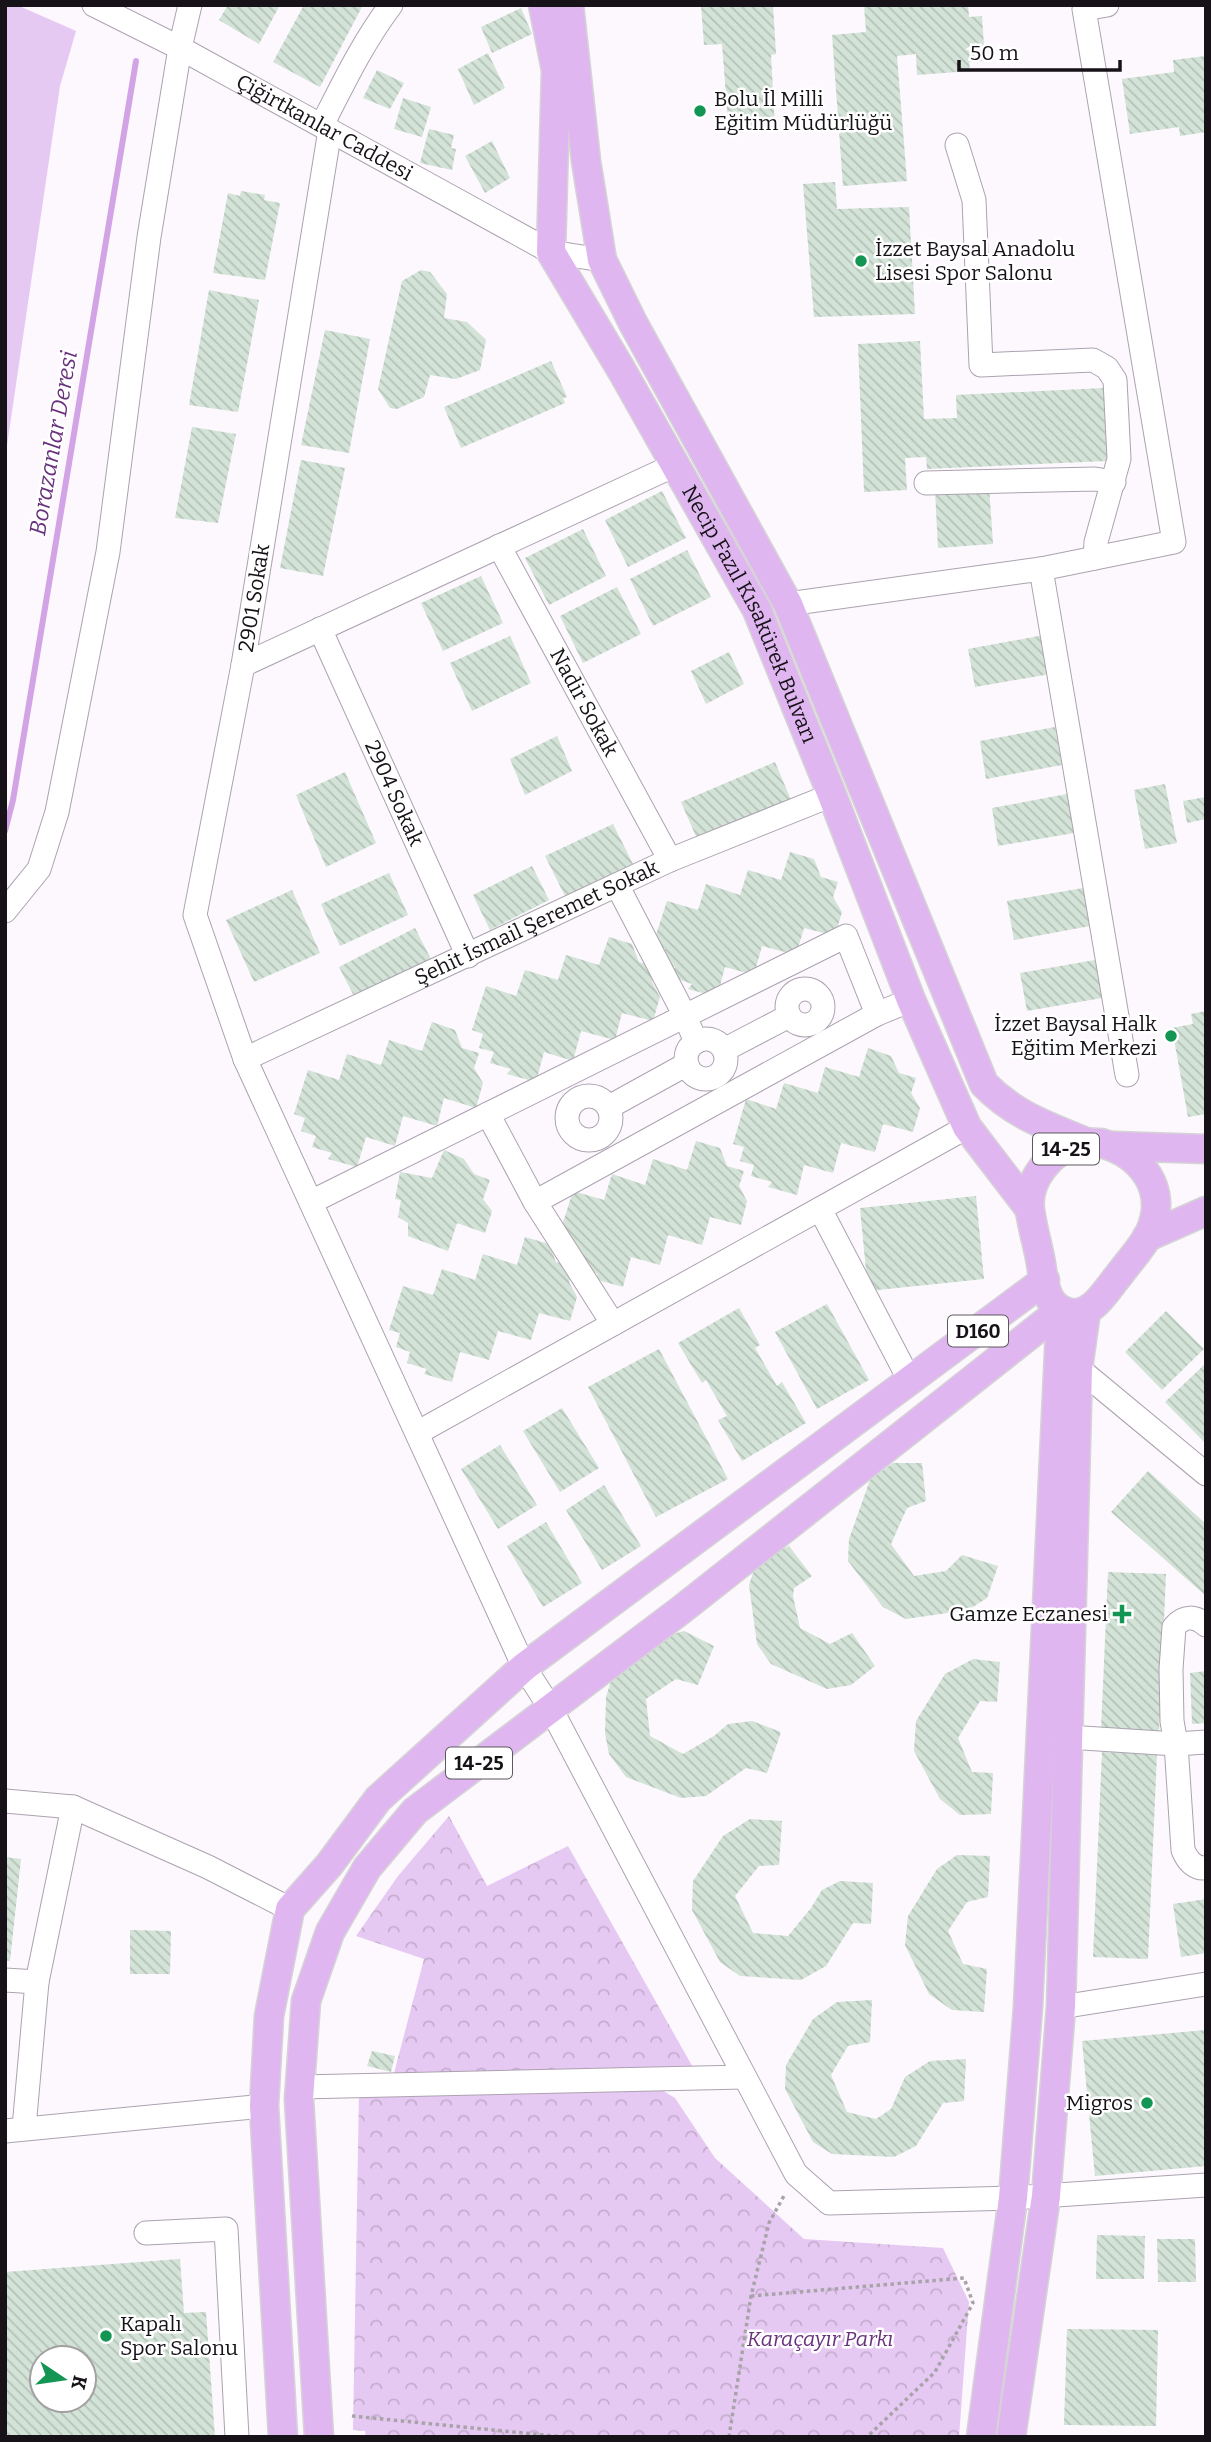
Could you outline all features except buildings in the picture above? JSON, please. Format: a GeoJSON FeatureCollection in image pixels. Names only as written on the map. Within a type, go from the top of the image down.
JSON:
{"type":"FeatureCollection","features":[{"type":"Feature","properties":{"kind":"main road"},"geometry":{"type":"LineString","coordinates":[[543,5],[556,70],[551,252]]}},
{"type":"Feature","properties":{"kind":"main road","name":"Necip Fazıl Kısakürek Bulvarı"},"geometry":{"type":"LineString","coordinates":[[569,5],[586,162],[601,260],[788,604],[984,1084],[1022,1115],[1099,1144]]}},
{"type":"Feature","properties":{"kind":"main road","name":"Necip Fazıl Kısakürek Bulvarı"},"geometry":{"type":"LineString","coordinates":[[551,252],[757,610],[911,1000],[967,1127],[1029,1208]]}},
{"type":"Feature","properties":{"kind":"main road","name":"14-25"},"geometry":{"type":"LineString","coordinates":[[1073,1311],[1052,1302],[1029,1208],[1033,1186],[1043,1167],[1059,1152],[1079,1143],[1206,1149]]}},
{"type":"Feature","properties":{"kind":"main road","name":"14-25"},"geometry":{"type":"LineString","coordinates":[[319,2437],[300,2087],[306,2001],[330,1932],[367,1868],[415,1811],[1073,1311],[1093,1306],[1147,1237],[1156,1213],[1155,1193],[1148,1175],[1136,1159],[1120,1148],[1099,1144]]}},
{"type":"Feature","properties":{"kind":"main road","name":"14-25"},"geometry":{"type":"LineString","coordinates":[[1147,1237],[1206,1211]]}},
{"type":"Feature","properties":{"kind":"main road","name":"D160"},"geometry":{"type":"LineString","coordinates":[[910,1381],[1045,1280]]}},
{"type":"Feature","properties":{"kind":"main road"},"geometry":{"type":"LineString","coordinates":[[981,2437],[1013,2198],[1028,2007],[1055,1736],[1078,1367],[1073,1311]]}},
{"type":"Feature","properties":{"kind":"main road"},"geometry":{"type":"LineString","coordinates":[[1012,2437],[1046,2196],[1061,2007],[1055,1736],[1073,1311]]}},
{"type":"Feature","properties":{"kind":"main road","name":"14-25"},"geometry":{"type":"LineString","coordinates":[[290,1909],[329,1865],[378,1799],[524,1667],[910,1381]]}},
{"type":"Feature","properties":{"kind":"main road"},"geometry":{"type":"LineString","coordinates":[[283,2437],[264,2106],[269,2016],[290,1909]]}},
{"type":"Feature","properties":{"kind":"street","name":"Çiğirtkanlar Caddesi"},"geometry":{"type":"LineString","coordinates":[[94,5],[122,11],[180,48],[551,252],[601,260]]}},
{"type":"Feature","properties":{"kind":"street"},"geometry":{"type":"LineString","coordinates":[[5,911],[39,869],[57,812],[68,745],[108,552],[149,237],[180,48],[190,5]]}},
{"type":"Feature","properties":{"kind":"street","name":"2901 Sokak"},"geometry":{"type":"LineString","coordinates":[[391,5],[350,70],[326,128],[243,665],[195,915],[245,1059],[524,1667],[551,1709],[796,2174],[828,2203],[1013,2198],[1206,2185]]}},
{"type":"Feature","properties":{"kind":"street"},"geometry":{"type":"LineString","coordinates":[[788,604],[1041,569],[1174,542],[1084,9],[1107,5]]}},
{"type":"Feature","properties":{"kind":"street"},"geometry":{"type":"LineString","coordinates":[[957,145],[974,200],[981,365],[1093,360],[1107,368],[1116,387],[1119,459],[1096,542],[1095,558]]}},
{"type":"Feature","properties":{"kind":"street"},"geometry":{"type":"LineString","coordinates":[[243,665],[675,465]]}},
{"type":"Feature","properties":{"kind":"street"},"geometry":{"type":"LineString","coordinates":[[926,483],[1095,479],[1114,482]]}},
{"type":"Feature","properties":{"kind":"street","name":"Nadir Sokak"},"geometry":{"type":"LineString","coordinates":[[499,546],[670,860]]}},
{"type":"Feature","properties":{"kind":"street"},"geometry":{"type":"LineString","coordinates":[[1041,569],[1127,1075]]}},
{"type":"Feature","properties":{"kind":"street","name":"2904 Sokak"},"geometry":{"type":"LineString","coordinates":[[320,629],[468,956]]}},
{"type":"Feature","properties":{"kind":"street","name":"Şehit İsmail Şeremet Sokak"},"geometry":{"type":"LineString","coordinates":[[245,1059],[670,860],[832,795]]}},
{"type":"Feature","properties":{"kind":"street"},"geometry":{"type":"LineString","coordinates":[[617,885],[696,1042]]}},
{"type":"Feature","properties":{"kind":"street"},"geometry":{"type":"LineString","coordinates":[[311,1202],[846,936],[877,1014]]}},
{"type":"Feature","properties":{"kind":"street"},"geometry":{"type":"LineString","coordinates":[[781,969],[796,992]]}},
{"type":"Feature","properties":{"kind":"street"},"geometry":{"type":"LineString","coordinates":[[724,1050],[799,1021],[819,1018],[823,1006],[821,1000],[806,989],[791,995],[786,1006],[799,1021],[818,1046]]}},
{"type":"Feature","properties":{"kind":"street"},"geometry":{"type":"LineString","coordinates":[[535,1202],[615,1158],[718,1088],[818,1046],[877,1014],[911,1000]]}},
{"type":"Feature","properties":{"kind":"street"},"geometry":{"type":"LineString","coordinates":[[709,1039],[724,1050],[726,1057],[718,1088],[700,1078],[687,1064],[688,1051],[696,1042],[709,1039]]}},
{"type":"Feature","properties":{"kind":"street"},"geometry":{"type":"LineString","coordinates":[[609,1107],[687,1064]]}},
{"type":"Feature","properties":{"kind":"street"},"geometry":{"type":"LineString","coordinates":[[578,1070],[583,1097]]}},
{"type":"Feature","properties":{"kind":"street"},"geometry":{"type":"LineString","coordinates":[[583,1097],[599,1098],[609,1107],[611,1121],[601,1138],[587,1141],[580,1139],[569,1128],[568,1113],[576,1100],[583,1097]]}},
{"type":"Feature","properties":{"kind":"street"},"geometry":{"type":"LineString","coordinates":[[488,1114],[535,1202],[613,1324]]}},
{"type":"Feature","properties":{"kind":"street"},"geometry":{"type":"LineString","coordinates":[[417,1433],[967,1127]]}},
{"type":"Feature","properties":{"kind":"street"},"geometry":{"type":"LineString","coordinates":[[601,1138],[615,1158]]}},
{"type":"Feature","properties":{"kind":"street"},"geometry":{"type":"LineString","coordinates":[[820,1209],[910,1381]]}},
{"type":"Feature","properties":{"kind":"street"},"geometry":{"type":"LineString","coordinates":[[1078,1367],[1206,1474]]}},
{"type":"Feature","properties":{"kind":"street"},"geometry":{"type":"LineString","coordinates":[[1206,1625],[1198,1619],[1189,1618],[1178,1622],[1174,1628],[1171,1669],[1172,1721],[1183,1850],[1191,1863],[1202,1869],[1206,1868]]}},
{"type":"Feature","properties":{"kind":"street"},"geometry":{"type":"LineString","coordinates":[[1055,1736],[1176,1744],[1206,1742]]}},
{"type":"Feature","properties":{"kind":"street"},"geometry":{"type":"LineString","coordinates":[[5,1801],[73,1807],[208,1867],[290,1909]]}},
{"type":"Feature","properties":{"kind":"street"},"geometry":{"type":"LineString","coordinates":[[73,1807],[37,1982],[14,2130],[264,2106]]}},
{"type":"Feature","properties":{"kind":"street"},"geometry":{"type":"LineString","coordinates":[[5,1980],[37,1982]]}},
{"type":"Feature","properties":{"kind":"street"},"geometry":{"type":"LineString","coordinates":[[1061,2007],[1206,1984]]}},
{"type":"Feature","properties":{"kind":"street"},"geometry":{"type":"LineString","coordinates":[[300,2087],[744,2077]]}},
{"type":"Feature","properties":{"kind":"street"},"geometry":{"type":"LineString","coordinates":[[146,2233],[226,2228],[237,2437]]}},
{"type":"Feature","properties":{"kind":"path"},"geometry":{"type":"LineString","coordinates":[[729,2437],[751,2296],[769,2223],[796,2174]]}},
{"type":"Feature","properties":{"kind":"path"},"geometry":{"type":"LineString","coordinates":[[751,2296],[964,2278],[973,2303],[934,2372],[867,2437]]}},
{"type":"Feature","properties":{"kind":"path"},"geometry":{"type":"LineString","coordinates":[[352,2416],[564,2437]]}},
{"type":"Feature","properties":{"kind":"green space"},"geometry":{"type":"Polygon","coordinates":[[[5,5],[17,5],[76,31],[60,86],[5,459],[5,5]]]}},
{"type":"Feature","properties":{"kind":"green space"},"geometry":{"type":"Polygon","coordinates":[[[449,1816],[487,1886],[568,1846],[695,2071],[393,2077],[424,1959],[356,1936],[398,1876],[449,1816]]]}},
{"type":"Feature","properties":{"kind":"green space","name":"Karaçayır Parkı"},"geometry":{"type":"Polygon","coordinates":[[[660,2089],[675,2098],[715,2158],[804,2239],[943,2248],[969,2302],[959,2437],[366,2437],[365,2431],[353,2430],[359,2091],[660,2089]]]}},
{"type":"Feature","properties":{"kind":"waterway","name":"Borazanlar Deresi"},"geometry":{"type":"LineString","coordinates":[[5,831],[13,800],[136,61]]}},
{"type":"Feature","properties":{"kind":"place","name":"Bolu İl Milli Eğitim Müdürlüğü"},"geometry":{"type":"Point","coordinates":[700,111]}},
{"type":"Feature","properties":{"kind":"place","name":"İzzet Baysal Anadolu Lisesi Spor Salonu"},"geometry":{"type":"Point","coordinates":[861,261]}},
{"type":"Feature","properties":{"kind":"place","name":"İzzet Baysal Halk Eğitim Merkezi"},"geometry":{"type":"Point","coordinates":[1171,1036]}},
{"type":"Feature","properties":{"kind":"place","name":"Gamze Eczanesi"},"geometry":{"type":"Point","coordinates":[1122,1614]}},
{"type":"Feature","properties":{"kind":"place","name":"Migros"},"geometry":{"type":"Point","coordinates":[1147,2103]}},
{"type":"Feature","properties":{"kind":"place","name":"Kapalı Spor Salonu"},"geometry":{"type":"Point","coordinates":[106,2336]}}]}
